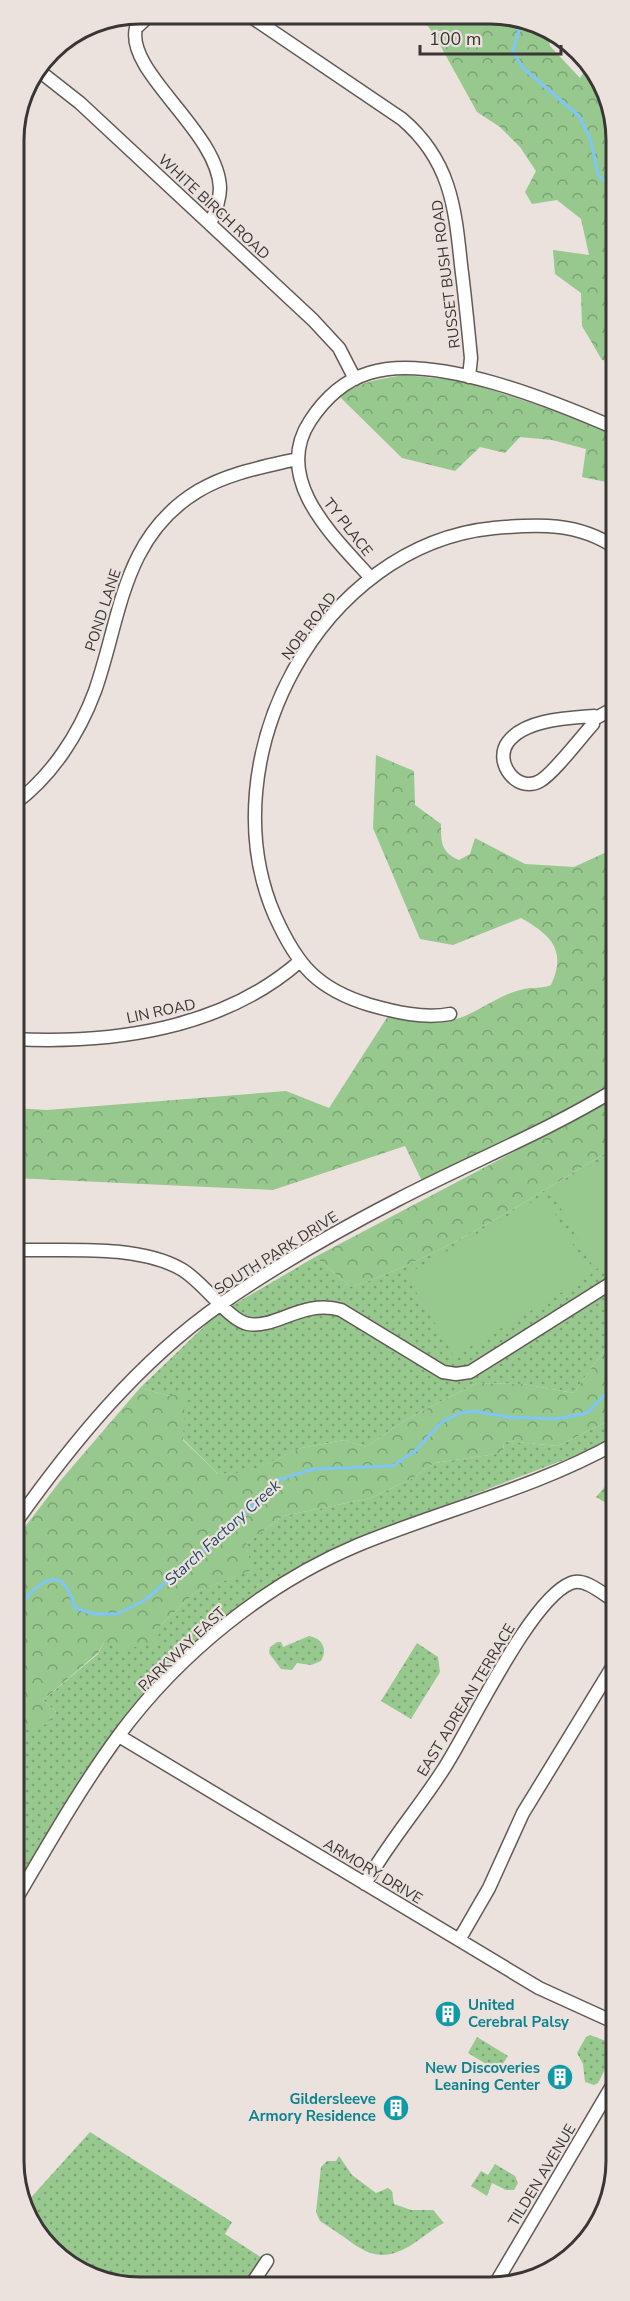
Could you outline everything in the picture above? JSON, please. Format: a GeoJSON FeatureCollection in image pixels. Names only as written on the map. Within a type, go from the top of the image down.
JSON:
{"type":"FeatureCollection","features":[{"type":"Feature","properties":{"kind":"street"},"geometry":{"type":"LineString","coordinates":[[139,24],[134,34],[136,50],[142,63],[176,105],[212,157],[220,190],[210,224]]}},
{"type":"Feature","properties":{"kind":"street","name":"RUSSET BUSH ROAD"},"geometry":{"type":"LineString","coordinates":[[262,24],[402,119],[417,133],[440,165],[452,193],[457,221],[471,358],[469,377]]}},
{"type":"Feature","properties":{"kind":"street","name":"WHITE BIRCH ROAD"},"geometry":{"type":"LineString","coordinates":[[45,75],[80,103],[313,320],[339,348],[355,379]]}},
{"type":"Feature","properties":{"kind":"street"},"geometry":{"type":"LineString","coordinates":[[297,459],[304,430],[321,404],[333,392],[355,379],[388,369],[421,370],[469,377],[520,391],[606,424]]}},
{"type":"Feature","properties":{"kind":"street","name":"TY PLACE"},"geometry":{"type":"LineString","coordinates":[[297,459],[300,480],[321,521],[369,577]]}},
{"type":"Feature","properties":{"kind":"street","name":"POND LANE"},"geometry":{"type":"LineString","coordinates":[[24,794],[56,762],[77,729],[95,691],[124,585],[143,546],[157,526],[186,499],[221,479],[297,459]]}},
{"type":"Feature","properties":{"kind":"street","name":"NOB ROAD"},"geometry":{"type":"LineString","coordinates":[[450,1014],[438,1016],[402,1012],[357,1001],[332,990],[310,975],[299,962],[267,897],[258,863],[254,826],[255,782],[267,728],[281,693],[307,651],[369,577],[388,565],[435,543],[476,530],[535,524],[559,525],[590,534],[606,543]]}},
{"type":"Feature","properties":{"kind":"street"},"geometry":{"type":"LineString","coordinates":[[596,718],[572,718],[546,723],[518,733],[508,742],[503,754],[505,766],[512,777],[520,783],[539,782],[596,718],[606,713]]}},
{"type":"Feature","properties":{"kind":"street","name":"LIN ROAD"},"geometry":{"type":"LineString","coordinates":[[24,1039],[116,1036],[167,1027],[218,1013],[281,978],[299,962]]}},
{"type":"Feature","properties":{"kind":"street","name":"SOUTH PARK DRIVE"},"geometry":{"type":"LineString","coordinates":[[24,1512],[58,1466],[118,1394],[182,1335],[221,1304],[342,1230],[535,1135],[606,1095]]}},
{"type":"Feature","properties":{"kind":"street"},"geometry":{"type":"LineString","coordinates":[[24,1250],[140,1254],[167,1262],[184,1270],[205,1287],[234,1318],[248,1324],[261,1323],[325,1305],[341,1310],[443,1372],[456,1374],[470,1372],[606,1286]]}},
{"type":"Feature","properties":{"kind":"street","name":"PARKWAY EAST"},"geometry":{"type":"LineString","coordinates":[[24,1887],[118,1736],[173,1673],[221,1629],[260,1599],[306,1571],[357,1546],[528,1482],[606,1447]]}},
{"type":"Feature","properties":{"kind":"street","name":"EAST ADREAN TERRACE"},"geometry":{"type":"LineString","coordinates":[[365,1884],[397,1831],[445,1768],[542,1605],[554,1594],[576,1581],[584,1582],[606,1596]]}},
{"type":"Feature","properties":{"kind":"street"},"geometry":{"type":"LineString","coordinates":[[459,1940],[489,1888],[523,1813],[606,1677]]}},
{"type":"Feature","properties":{"kind":"street","name":"ARMORY DRIVE"},"geometry":{"type":"LineString","coordinates":[[118,1736],[539,1988],[606,2018]]}},
{"type":"Feature","properties":{"kind":"street","name":"TILDEN AVENUE"},"geometry":{"type":"LineString","coordinates":[[500,2276],[606,2096]]}},
{"type":"Feature","properties":{"kind":"street"},"geometry":{"type":"LineString","coordinates":[[256,2277],[267,2261]]}},
{"type":"Feature","properties":{"kind":"green space"},"geometry":{"type":"Polygon","coordinates":[[[426,24],[490,24],[527,30],[549,41],[550,46],[580,78],[584,72],[594,89],[604,118],[606,140],[606,360],[602,360],[582,326],[581,293],[555,274],[553,250],[589,255],[581,219],[557,200],[532,204],[525,192],[536,171],[520,147],[500,127],[477,112],[426,24]]]}},
{"type":"Feature","properties":{"kind":"green space"},"geometry":{"type":"Polygon","coordinates":[[[404,375],[465,381],[606,431],[606,482],[582,477],[586,449],[552,440],[520,437],[505,453],[480,447],[455,471],[402,458],[340,397],[363,384],[404,375]]]}},
{"type":"Feature","properties":{"kind":"green space"},"geometry":{"type":"Polygon","coordinates":[[[376,755],[414,771],[415,805],[441,824],[441,837],[445,850],[459,860],[470,854],[475,838],[525,864],[574,867],[606,852],[606,1086],[573,1106],[422,1181],[405,1146],[273,1190],[24,1178],[24,1109],[47,1110],[286,1091],[329,1108],[388,1016],[423,1022],[454,1020],[513,992],[551,985],[556,973],[557,962],[553,945],[541,931],[521,918],[453,945],[420,939],[373,828],[376,755]]]}},
{"type":"Feature","properties":{"kind":"green space"},"geometry":{"type":"Polygon","coordinates":[[[606,1103],[606,1153],[454,1242],[386,1274],[351,1287],[315,1257],[606,1103]]]}},
{"type":"Feature","properties":{"kind":"green space"},"geometry":{"type":"Polygon","coordinates":[[[606,1153],[606,1347],[574,1393],[523,1384],[477,1383],[407,1419],[366,1447],[344,1440],[301,1448],[247,1473],[218,1474],[183,1439],[170,1396],[140,1388],[216,1315],[315,1257],[351,1287],[420,1259],[520,1205],[606,1153]]]}},
{"type":"Feature","properties":{"kind":"green space"},"geometry":{"type":"Polygon","coordinates":[[[606,1158],[606,1264],[595,1270],[550,1189],[606,1158]]]}},
{"type":"Feature","properties":{"kind":"green space"},"geometry":{"type":"Polygon","coordinates":[[[544,1195],[591,1275],[454,1356],[406,1275],[544,1195]]]}},
{"type":"Feature","properties":{"kind":"green space"},"geometry":{"type":"Polygon","coordinates":[[[606,1347],[606,1422],[558,1446],[504,1441],[503,1453],[434,1463],[413,1478],[371,1498],[283,1516],[246,1544],[252,1570],[196,1592],[160,1626],[158,1641],[124,1650],[104,1642],[98,1653],[43,1700],[56,1712],[46,1724],[28,1728],[24,1733],[24,1528],[61,1480],[140,1388],[170,1396],[185,1393],[183,1440],[218,1474],[247,1472],[301,1448],[344,1440],[366,1447],[407,1419],[477,1383],[523,1384],[574,1393],[606,1347]]]}},
{"type":"Feature","properties":{"kind":"green space"},"geometry":{"type":"Polygon","coordinates":[[[606,1422],[606,1442],[595,1448],[352,1541],[304,1566],[154,1684],[92,1762],[24,1874],[24,1733],[28,1727],[46,1724],[56,1712],[43,1700],[98,1654],[104,1642],[160,1626],[196,1592],[251,1570],[246,1544],[283,1516],[371,1498],[413,1478],[434,1463],[503,1453],[504,1441],[558,1446],[606,1422]]]}},
{"type":"Feature","properties":{"kind":"green space"},"geometry":{"type":"Polygon","coordinates":[[[606,1486],[606,1503],[596,1497],[606,1486]]]}},
{"type":"Feature","properties":{"kind":"green space"},"geometry":{"type":"Polygon","coordinates":[[[309,1636],[317,1639],[324,1648],[321,1661],[311,1665],[297,1663],[292,1670],[281,1669],[269,1653],[270,1647],[277,1642],[281,1642],[283,1647],[309,1636]]]}},
{"type":"Feature","properties":{"kind":"green space"},"geometry":{"type":"Polygon","coordinates":[[[417,1643],[438,1657],[440,1672],[411,1719],[381,1701],[417,1643]]]}},
{"type":"Feature","properties":{"kind":"green space"},"geometry":{"type":"Polygon","coordinates":[[[590,2035],[606,2041],[606,2067],[598,2083],[594,2085],[585,2082],[583,2064],[577,2053],[586,2037],[590,2035]]]}},
{"type":"Feature","properties":{"kind":"green space"},"geometry":{"type":"Polygon","coordinates":[[[477,2037],[508,2056],[498,2071],[468,2053],[477,2037]]]}},
{"type":"Feature","properties":{"kind":"green space"},"geometry":{"type":"Polygon","coordinates":[[[90,2132],[232,2222],[225,2234],[267,2261],[256,2277],[140,2277],[110,2273],[82,2261],[58,2243],[36,2212],[31,2198],[90,2132]]]}},
{"type":"Feature","properties":{"kind":"green space"},"geometry":{"type":"Polygon","coordinates":[[[339,2156],[352,2175],[376,2193],[388,2188],[392,2191],[394,2204],[411,2210],[433,2210],[444,2223],[413,2244],[388,2255],[377,2255],[358,2247],[320,2221],[316,2212],[321,2167],[327,2161],[336,2161],[339,2156]]]}},
{"type":"Feature","properties":{"kind":"green space"},"geometry":{"type":"Polygon","coordinates":[[[495,2164],[515,2176],[518,2183],[514,2190],[506,2190],[492,2183],[487,2196],[471,2186],[481,2171],[488,2175],[495,2164]]]}},
{"type":"Feature","properties":{"kind":"waterway","name":"Starch Factory Creek"},"geometry":{"type":"LineString","coordinates":[[518,28],[513,51],[522,67],[579,116],[591,141],[598,175],[606,182]]}},
{"type":"Feature","properties":{"kind":"waterway","name":"Starch Factory Creek"},"geometry":{"type":"LineString","coordinates":[[24,1601],[39,1586],[55,1580],[63,1583],[75,1608],[95,1614],[117,1614],[145,1600],[226,1532],[278,1480],[313,1469],[393,1466],[415,1451],[442,1422],[460,1413],[474,1411],[507,1417],[556,1419],[587,1413],[606,1393]]}},
{"type":"Feature","properties":{"kind":"place","name":"United Cerebral Palsy"},"geometry":{"type":"Point","coordinates":[448,2014]}},
{"type":"Feature","properties":{"kind":"place","name":"New Discoveries Leaning Center"},"geometry":{"type":"Point","coordinates":[560,2077]}},
{"type":"Feature","properties":{"kind":"place","name":"Gildersleeve Armory Residence"},"geometry":{"type":"Point","coordinates":[396,2108]}}]}
